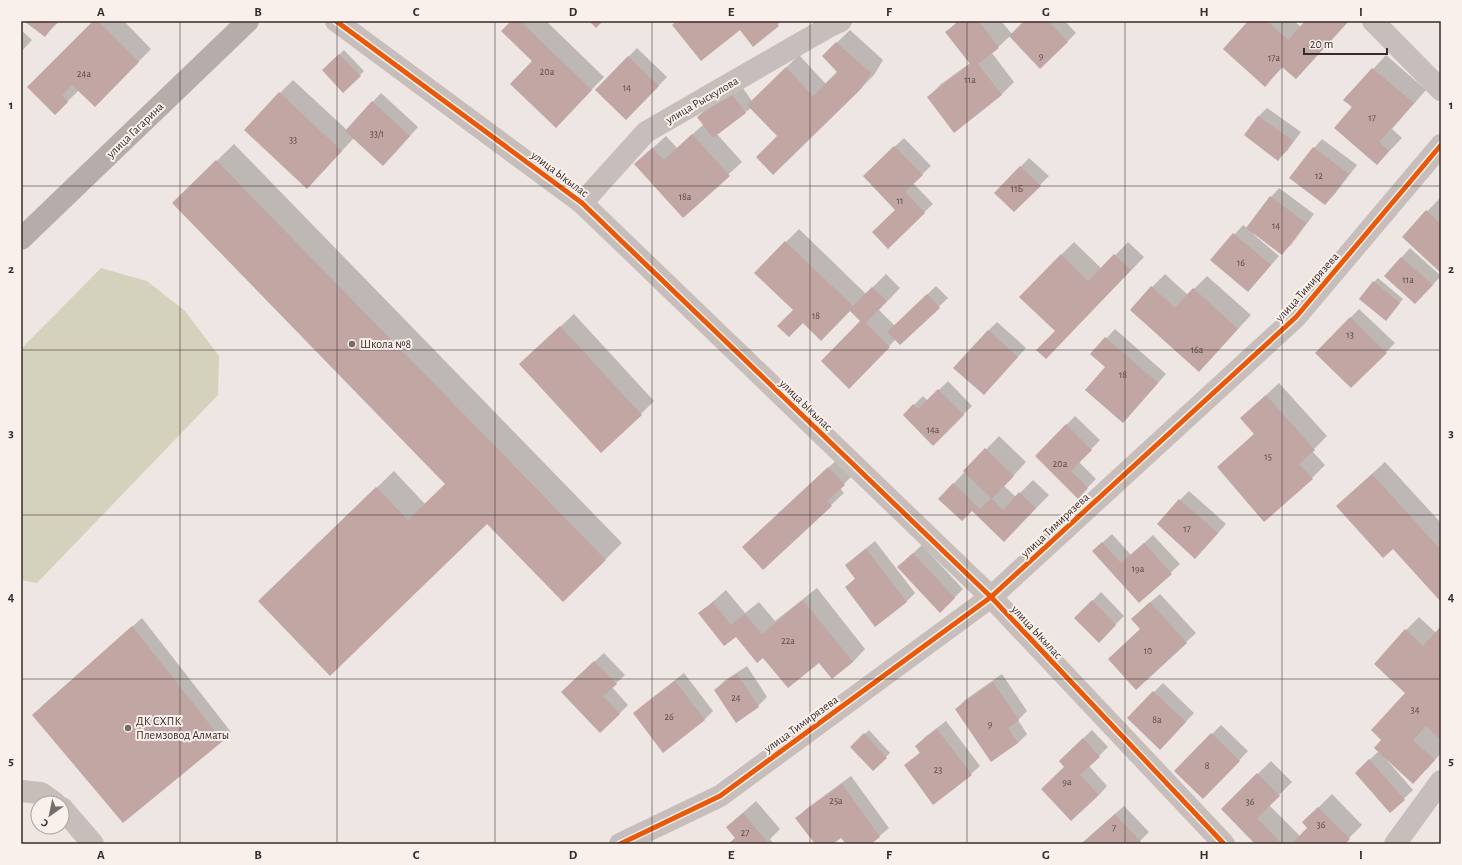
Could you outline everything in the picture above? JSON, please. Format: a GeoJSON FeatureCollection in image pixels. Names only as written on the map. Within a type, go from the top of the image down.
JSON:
{"type":"FeatureCollection","features":[{"type":"Feature","properties":{"kind":"main road","name":"улица Гагарина"},"geometry":{"type":"LineString","coordinates":[[21,239],[248,21]]}},
{"type":"Feature","properties":{"kind":"street","name":"улица Ыкылас"},"geometry":{"type":"LineString","coordinates":[[336,21],[582,203],[991,597],[1224,844]]}},
{"type":"Feature","properties":{"kind":"street","name":"улица Рыскулова"},"geometry":{"type":"LineString","coordinates":[[582,203],[646,132],[841,21]]}},
{"type":"Feature","properties":{"kind":"street"},"geometry":{"type":"LineString","coordinates":[[1373,21],[1441,90]]}},
{"type":"Feature","properties":{"kind":"street","name":"улица Тимирязева"},"geometry":{"type":"LineString","coordinates":[[620,844],[720,796],[991,597],[1296,317],[1441,145]]}},
{"type":"Feature","properties":{"kind":"street"},"geometry":{"type":"LineString","coordinates":[[1395,844],[1441,781]]}},
{"type":"Feature","properties":{"kind":"street"},"geometry":{"type":"LineString","coordinates":[[21,791],[41,793],[44,795]]}},
{"type":"Feature","properties":{"kind":"street"},"geometry":{"type":"LineString","coordinates":[[70,817],[93,844]]}},
{"type":"Feature","properties":{"kind":"shaded area"},"geometry":{"type":"Polygon","coordinates":[[[101,268],[147,281],[185,311],[219,356],[218,395],[37,583],[21,580],[21,349],[101,268]]]}},
{"type":"Feature","properties":{"kind":"building"},"geometry":{"type":"Polygon","coordinates":[[[24,21],[57,21],[45,37],[24,21]]]}},
{"type":"Feature","properties":{"kind":"building"},"geometry":{"type":"Polygon","coordinates":[[[93,21],[98,21],[139,62],[95,107],[72,85],[62,95],[68,102],[55,115],[27,87],[93,21]]]}},
{"type":"Feature","properties":{"kind":"building"},"geometry":{"type":"Polygon","coordinates":[[[511,21],[520,21],[592,90],[556,128],[510,84],[532,61],[501,31],[511,21]]]}},
{"type":"Feature","properties":{"kind":"building"},"geometry":{"type":"Polygon","coordinates":[[[589,21],[603,21],[596,28],[589,21]]]}},
{"type":"Feature","properties":{"kind":"building"},"geometry":{"type":"Polygon","coordinates":[[[676,21],[776,21],[779,26],[753,47],[740,30],[701,61],[672,25],[676,21]]]}},
{"type":"Feature","properties":{"kind":"building"},"geometry":{"type":"Polygon","coordinates":[[[960,21],[979,21],[999,48],[978,64],[1002,95],[954,133],[927,97],[970,64],[945,32],[960,21]]]}},
{"type":"Feature","properties":{"kind":"building"},"geometry":{"type":"Polygon","coordinates":[[[1024,21],[1048,21],[1068,42],[1040,69],[1009,36],[1024,21]]]}},
{"type":"Feature","properties":{"kind":"building"},"geometry":{"type":"Polygon","coordinates":[[[1248,21],[1267,21],[1288,40],[1305,21],[1349,21],[1296,79],[1282,67],[1265,87],[1223,49],[1248,21]]]}},
{"type":"Feature","properties":{"kind":"building"},"geometry":{"type":"Polygon","coordinates":[[[836,42],[871,73],[861,89],[773,175],[756,157],[777,136],[747,105],[786,67],[813,96],[837,72],[822,56],[836,42]]]}},
{"type":"Feature","properties":{"kind":"building"},"geometry":{"type":"Polygon","coordinates":[[[339,54],[361,76],[343,93],[322,70],[339,54]]]}},
{"type":"Feature","properties":{"kind":"building"},"geometry":{"type":"Polygon","coordinates":[[[628,56],[659,86],[626,120],[595,90],[628,56]]]}},
{"type":"Feature","properties":{"kind":"building"},"geometry":{"type":"Polygon","coordinates":[[[1372,68],[1414,103],[1379,142],[1389,151],[1377,165],[1334,128],[1352,107],[1343,100],[1372,68]]]}},
{"type":"Feature","properties":{"kind":"building"},"geometry":{"type":"Polygon","coordinates":[[[279,92],[342,151],[307,189],[244,130],[279,92]]]}},
{"type":"Feature","properties":{"kind":"building"},"geometry":{"type":"Polygon","coordinates":[[[730,92],[746,113],[713,138],[697,117],[730,92]]]}},
{"type":"Feature","properties":{"kind":"building"},"geometry":{"type":"Polygon","coordinates":[[[372,101],[410,136],[383,166],[345,131],[372,101]]]}},
{"type":"Feature","properties":{"kind":"building"},"geometry":{"type":"Polygon","coordinates":[[[1258,116],[1293,141],[1278,161],[1244,135],[1258,116]]]}},
{"type":"Feature","properties":{"kind":"building"},"geometry":{"type":"Polygon","coordinates":[[[692,134],[730,176],[683,218],[634,164],[652,148],[664,160],[692,134]]]}},
{"type":"Feature","properties":{"kind":"building"},"geometry":{"type":"Polygon","coordinates":[[[894,146],[923,175],[905,192],[925,213],[888,249],[872,232],[895,210],[863,176],[894,146]]]}},
{"type":"Feature","properties":{"kind":"building"},"geometry":{"type":"Polygon","coordinates":[[[1313,147],[1349,174],[1325,205],[1289,178],[1313,147]]]}},
{"type":"Feature","properties":{"kind":"building","name":"Школа №8"},"geometry":{"type":"Polygon","coordinates":[[[216,160],[606,560],[563,602],[487,524],[330,676],[258,601],[376,487],[408,520],[445,484],[172,203],[216,160]]]}},
{"type":"Feature","properties":{"kind":"building"},"geometry":{"type":"Polygon","coordinates":[[[1020,166],[1041,186],[1014,212],[994,193],[1020,166]]]}},
{"type":"Feature","properties":{"kind":"building"},"geometry":{"type":"Polygon","coordinates":[[[1270,196],[1306,223],[1282,255],[1246,228],[1270,196]]]}},
{"type":"Feature","properties":{"kind":"building"},"geometry":{"type":"Polygon","coordinates":[[[1426,210],[1441,224],[1441,273],[1402,237],[1426,210]]]}},
{"type":"Feature","properties":{"kind":"building"},"geometry":{"type":"Polygon","coordinates":[[[1233,233],[1271,265],[1248,292],[1210,260],[1233,233]]]}},
{"type":"Feature","properties":{"kind":"building"},"geometry":{"type":"Polygon","coordinates":[[[785,241],[853,306],[872,287],[887,301],[866,323],[890,347],[849,389],[821,361],[860,321],[850,311],[821,341],[803,323],[789,337],[777,326],[793,310],[754,273],[785,241]]]}},
{"type":"Feature","properties":{"kind":"building"},"geometry":{"type":"Polygon","coordinates":[[[1061,254],[1088,281],[1114,254],[1131,270],[1046,359],[1036,350],[1055,331],[1019,297],[1061,254]]]}},
{"type":"Feature","properties":{"kind":"building"},"geometry":{"type":"Polygon","coordinates":[[[1401,257],[1433,285],[1415,304],[1384,276],[1401,257]]]}},
{"type":"Feature","properties":{"kind":"building"},"geometry":{"type":"Polygon","coordinates":[[[1373,281],[1400,303],[1386,321],[1359,299],[1373,281]]]}},
{"type":"Feature","properties":{"kind":"building"},"geometry":{"type":"Polygon","coordinates":[[[1151,286],[1175,308],[1193,288],[1238,329],[1199,372],[1130,310],[1151,286]]]}},
{"type":"Feature","properties":{"kind":"building"},"geometry":{"type":"Polygon","coordinates":[[[927,294],[940,308],[900,345],[887,332],[927,294]]]}},
{"type":"Feature","properties":{"kind":"building"},"geometry":{"type":"Polygon","coordinates":[[[1350,317],[1387,353],[1351,388],[1315,353],[1350,317]]]}},
{"type":"Feature","properties":{"kind":"building"},"geometry":{"type":"Polygon","coordinates":[[[560,326],[642,415],[601,453],[519,364],[560,326]]]}},
{"type":"Feature","properties":{"kind":"building"},"geometry":{"type":"Polygon","coordinates":[[[988,330],[1018,357],[984,395],[953,368],[988,330]]]}},
{"type":"Feature","properties":{"kind":"building"},"geometry":{"type":"Polygon","coordinates":[[[1105,337],[1158,383],[1123,423],[1085,390],[1105,367],[1090,354],[1105,337]]]}},
{"type":"Feature","properties":{"kind":"building"},"geometry":{"type":"Polygon","coordinates":[[[938,389],[964,415],[933,446],[903,415],[913,404],[918,409],[938,389]]]}},
{"type":"Feature","properties":{"kind":"building"},"geometry":{"type":"Polygon","coordinates":[[[1266,395],[1315,450],[1299,464],[1313,479],[1264,522],[1217,467],[1254,434],[1240,418],[1266,395]]]}},
{"type":"Feature","properties":{"kind":"building"},"geometry":{"type":"Polygon","coordinates":[[[1066,424],[1092,450],[1071,471],[1088,488],[1078,499],[1035,456],[1066,424]]]}},
{"type":"Feature","properties":{"kind":"building"},"geometry":{"type":"Polygon","coordinates":[[[985,448],[1014,476],[992,499],[1003,510],[1019,492],[1036,508],[1004,542],[972,511],[962,521],[938,499],[953,483],[980,509],[991,498],[963,471],[985,448]]]}},
{"type":"Feature","properties":{"kind":"building"},"geometry":{"type":"Polygon","coordinates":[[[828,467],[845,485],[827,501],[832,506],[763,570],[742,547],[828,467]]]}},
{"type":"Feature","properties":{"kind":"building"},"geometry":{"type":"Polygon","coordinates":[[[1372,474],[1441,550],[1441,602],[1393,549],[1383,558],[1336,506],[1372,474]]]}},
{"type":"Feature","properties":{"kind":"building"},"geometry":{"type":"Polygon","coordinates":[[[1179,499],[1218,533],[1195,559],[1157,524],[1179,499]]]}},
{"type":"Feature","properties":{"kind":"building"},"geometry":{"type":"Polygon","coordinates":[[[1102,542],[1121,563],[1144,543],[1172,574],[1139,603],[1092,551],[1102,542]]]}},
{"type":"Feature","properties":{"kind":"building"},"geometry":{"type":"Polygon","coordinates":[[[866,549],[907,602],[875,627],[845,587],[855,579],[845,565],[866,549]]]}},
{"type":"Feature","properties":{"kind":"building"},"geometry":{"type":"Polygon","coordinates":[[[913,553],[955,598],[940,613],[897,567],[913,553]]]}},
{"type":"Feature","properties":{"kind":"building"},"geometry":{"type":"Polygon","coordinates":[[[803,600],[853,662],[832,679],[819,663],[788,688],[763,658],[757,663],[736,637],[724,646],[698,613],[713,602],[731,625],[745,614],[762,634],[803,600]]]}},
{"type":"Feature","properties":{"kind":"building"},"geometry":{"type":"Polygon","coordinates":[[[1092,600],[1116,625],[1099,643],[1074,618],[1092,600]]]}},
{"type":"Feature","properties":{"kind":"building"},"geometry":{"type":"Polygon","coordinates":[[[1150,602],[1187,643],[1136,690],[1108,659],[1140,629],[1131,619],[1150,602]]]}},
{"type":"Feature","properties":{"kind":"building","name":"ДК СХПК Племзовод Алматы"},"geometry":{"type":"Polygon","coordinates":[[[132,626],[223,741],[123,823],[32,715],[132,626]]]}},
{"type":"Feature","properties":{"kind":"building"},"geometry":{"type":"Polygon","coordinates":[[[1441,626],[1441,740],[1426,726],[1413,740],[1435,760],[1413,784],[1374,748],[1381,740],[1371,730],[1405,693],[1374,664],[1405,629],[1423,646],[1441,626]]]}},
{"type":"Feature","properties":{"kind":"building"},"geometry":{"type":"Polygon","coordinates":[[[594,661],[617,684],[603,696],[620,714],[600,733],[561,692],[594,661]]]}},
{"type":"Feature","properties":{"kind":"building"},"geometry":{"type":"Polygon","coordinates":[[[737,674],[759,707],[736,723],[714,690],[737,674]]]}},
{"type":"Feature","properties":{"kind":"building"},"geometry":{"type":"Polygon","coordinates":[[[675,681],[705,720],[663,753],[633,713],[675,681]]]}},
{"type":"Feature","properties":{"kind":"building"},"geometry":{"type":"Polygon","coordinates":[[[993,682],[1019,720],[1008,728],[1018,743],[991,762],[955,709],[993,682]]]}},
{"type":"Feature","properties":{"kind":"building"},"geometry":{"type":"Polygon","coordinates":[[[1153,691],[1186,722],[1160,750],[1127,718],[1153,691]]]}},
{"type":"Feature","properties":{"kind":"building"},"geometry":{"type":"Polygon","coordinates":[[[937,729],[972,775],[933,805],[904,765],[920,753],[915,746],[937,729]]]}},
{"type":"Feature","properties":{"kind":"building"},"geometry":{"type":"Polygon","coordinates":[[[864,733],[887,758],[873,771],[850,747],[864,733]]]}},
{"type":"Feature","properties":{"kind":"building"},"geometry":{"type":"Polygon","coordinates":[[[1211,733],[1240,761],[1203,799],[1174,771],[1211,733]]]}},
{"type":"Feature","properties":{"kind":"building"},"geometry":{"type":"Polygon","coordinates":[[[1083,738],[1100,757],[1080,775],[1099,795],[1071,821],[1041,789],[1064,767],[1059,761],[1083,738]]]}},
{"type":"Feature","properties":{"kind":"building"},"geometry":{"type":"Polygon","coordinates":[[[1369,759],[1405,800],[1390,813],[1355,773],[1369,759]]]}},
{"type":"Feature","properties":{"kind":"building"},"geometry":{"type":"Polygon","coordinates":[[[1257,773],[1280,796],[1257,818],[1282,844],[1255,844],[1221,809],[1257,773]]]}},
{"type":"Feature","properties":{"kind":"building"},"geometry":{"type":"Polygon","coordinates":[[[842,784],[880,837],[871,844],[846,844],[841,838],[833,844],[815,844],[795,818],[842,784]]]}},
{"type":"Feature","properties":{"kind":"building"},"geometry":{"type":"Polygon","coordinates":[[[1318,807],[1350,839],[1345,844],[1291,844],[1307,828],[1302,822],[1318,807]]]}},
{"type":"Feature","properties":{"kind":"building"},"geometry":{"type":"Polygon","coordinates":[[[743,813],[768,843],[767,844],[729,844],[735,838],[726,827],[743,813]]]}},
{"type":"Feature","properties":{"kind":"building"},"geometry":{"type":"Polygon","coordinates":[[[1115,814],[1141,842],[1138,844],[1081,844],[1115,814]]]}},
{"type":"Feature","properties":{"kind":"cycle path"},"geometry":{"type":"LineString","coordinates":[[336,21],[582,203],[991,597],[1224,844]]}},
{"type":"Feature","properties":{"kind":"cycle path"},"geometry":{"type":"LineString","coordinates":[[620,844],[720,796],[991,597],[1296,317],[1441,145]]}},
{"type":"Feature","properties":{"kind":"place","name":"Школа №8"},"geometry":{"type":"Point","coordinates":[352,344]}},
{"type":"Feature","properties":{"kind":"place","name":"ДК СХПК Племзовод Алматы"},"geometry":{"type":"Point","coordinates":[128,728]}}]}
